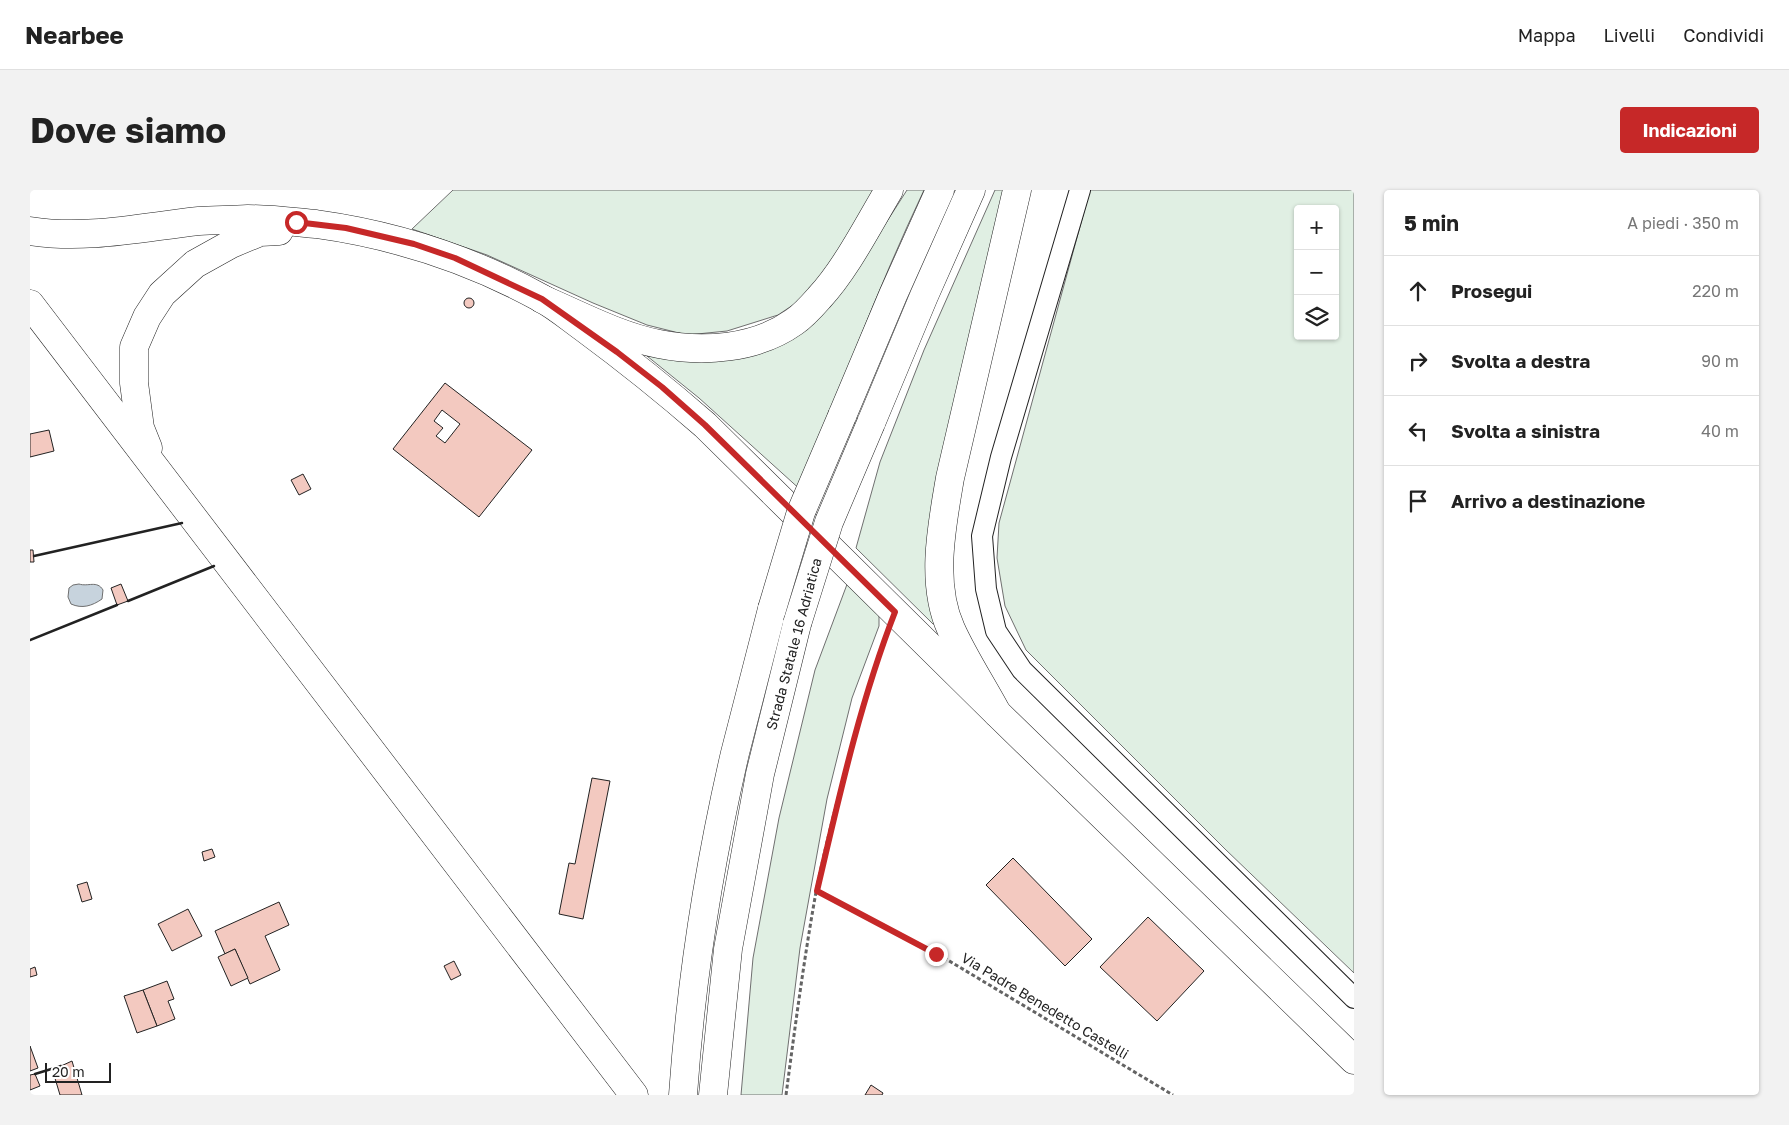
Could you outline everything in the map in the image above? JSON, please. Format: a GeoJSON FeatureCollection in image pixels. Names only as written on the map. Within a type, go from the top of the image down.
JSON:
{"type":"FeatureCollection","features":[{"type":"Feature","properties":{"kind":"main road"},"geometry":{"type":"LineString","coordinates":[[30,231],[49,234],[81,235],[200,221],[251,219],[346,228],[414,244],[455,258],[616,331],[658,344],[690,348],[719,348],[749,343],[795,322],[819,298],[841,271],[889,190]]}},
{"type":"Feature","properties":{"kind":"main road","name":"Strada Statale 16 Adriatica"},"geometry":{"type":"LineString","coordinates":[[684,1095],[687,1033],[707,895],[735,754],[772,609],[801,512],[893,294],[940,190]]}},
{"type":"Feature","properties":{"kind":"main road","name":"Strada Statale 16 Adriatica"},"geometry":{"type":"LineString","coordinates":[[714,1085],[728,949],[760,774],[797,624],[829,522],[924,296],[972,190]]}},
{"type":"Feature","properties":{"kind":"main road"},"geometry":{"type":"LineString","coordinates":[[997,713],[950,628],[942,599],[940,568],[942,522],[950,478],[1017,190]]}},
{"type":"Feature","properties":{"kind":"main road"},"geometry":{"type":"LineString","coordinates":[[156,469],[140,428],[134,383],[134,347],[147,317],[162,294],[196,264],[231,244],[260,232],[346,228]]}},
{"type":"Feature","properties":{"kind":"main road"},"geometry":{"type":"LineString","coordinates":[[542,299],[617,352],[662,387],[705,425],[997,713],[1354,1060]]}},
{"type":"Feature","properties":{"kind":"main road"},"geometry":{"type":"LineString","coordinates":[[30,304],[634,1095]]}},
{"type":"Feature","properties":{"kind":"street"},"geometry":{"type":"LineString","coordinates":[[1080,190],[1001,457],[982,536],[986,590],[996,631],[1022,670],[1354,998]]}},
{"type":"Feature","properties":{"kind":"path"},"geometry":{"type":"LineString","coordinates":[[786,1095],[805,958],[817,891],[845,767],[879,654],[895,612]]}},
{"type":"Feature","properties":{"kind":"path","name":"Via Padre Benedetto Castelli"},"geometry":{"type":"LineString","coordinates":[[817,891],[936,954],[1173,1095]]}},
{"type":"Feature","properties":{"kind":"green space"},"geometry":{"type":"Polygon","coordinates":[[[453,190],[878,190],[811,293],[778,315],[727,331],[687,335],[647,325],[487,255],[412,229],[453,190]]]}},
{"type":"Feature","properties":{"kind":"green space"},"geometry":{"type":"Polygon","coordinates":[[[907,190],[924,190],[859,340],[803,492],[699,398],[647,356],[688,360],[728,356],[861,262],[907,190]]]}},
{"type":"Feature","properties":{"kind":"green space"},"geometry":{"type":"Polygon","coordinates":[[[995,190],[1006,190],[938,624],[933,624],[856,548],[880,462],[924,350],[995,190]]]}},
{"type":"Feature","properties":{"kind":"green space"},"geometry":{"type":"Polygon","coordinates":[[[1090,190],[1354,190],[1354,973],[1225,849],[1026,650],[1005,606],[997,558],[999,523],[1090,190]]]}},
{"type":"Feature","properties":{"kind":"green space"},"geometry":{"type":"Polygon","coordinates":[[[849,579],[879,614],[879,626],[852,698],[827,799],[800,948],[782,1095],[741,1095],[753,958],[779,818],[815,670],[849,579]]]}},
{"type":"Feature","properties":{"kind":"shaded area"},"geometry":{"type":"Polygon","coordinates":[[[79,584],[98,585],[103,590],[102,599],[87,606],[71,604],[68,597],[69,588],[79,584]]]}},
{"type":"Feature","properties":{"kind":"building"},"geometry":{"type":"Polygon","coordinates":[[[467,298],[471,298],[474,303],[473,307],[467,308],[464,305],[464,301],[467,298]]]}},
{"type":"Feature","properties":{"kind":"building"},"geometry":{"type":"Polygon","coordinates":[[[445,383],[532,450],[479,517],[393,449],[445,383]],[[442,410],[434,421],[443,428],[436,436],[445,443],[460,424],[442,410]]]}},
{"type":"Feature","properties":{"kind":"building"},"geometry":{"type":"Polygon","coordinates":[[[49,430],[54,451],[30,457],[30,434],[49,430]]]}},
{"type":"Feature","properties":{"kind":"building"},"geometry":{"type":"Polygon","coordinates":[[[303,474],[311,489],[299,495],[291,480],[303,474]]]}},
{"type":"Feature","properties":{"kind":"building"},"geometry":{"type":"Polygon","coordinates":[[[30,550],[33,550],[34,562],[30,562],[30,550]]]}},
{"type":"Feature","properties":{"kind":"building"},"geometry":{"type":"Polygon","coordinates":[[[121,584],[128,601],[117,605],[111,588],[121,584]]]}},
{"type":"Feature","properties":{"kind":"building"},"geometry":{"type":"Polygon","coordinates":[[[592,778],[610,781],[583,919],[559,914],[569,863],[575,864],[592,778]]]}},
{"type":"Feature","properties":{"kind":"building"},"geometry":{"type":"Polygon","coordinates":[[[212,849],[215,857],[204,861],[202,852],[212,849]]]}},
{"type":"Feature","properties":{"kind":"building"},"geometry":{"type":"Polygon","coordinates":[[[1013,858],[1092,939],[1065,966],[986,885],[1013,858]]]}},
{"type":"Feature","properties":{"kind":"building"},"geometry":{"type":"Polygon","coordinates":[[[87,882],[92,899],[82,902],[77,885],[87,882]]]}},
{"type":"Feature","properties":{"kind":"building"},"geometry":{"type":"Polygon","coordinates":[[[279,902],[289,925],[265,936],[280,970],[250,984],[235,949],[225,954],[215,931],[279,902]]]}},
{"type":"Feature","properties":{"kind":"building"},"geometry":{"type":"Polygon","coordinates":[[[188,909],[202,936],[172,951],[158,924],[188,909]]]}},
{"type":"Feature","properties":{"kind":"building"},"geometry":{"type":"Polygon","coordinates":[[[1148,917],[1204,971],[1157,1021],[1100,967],[1148,917]]]}},
{"type":"Feature","properties":{"kind":"building"},"geometry":{"type":"Polygon","coordinates":[[[235,949],[248,978],[231,986],[218,957],[235,949]]]}},
{"type":"Feature","properties":{"kind":"building"},"geometry":{"type":"Polygon","coordinates":[[[454,961],[461,975],[451,980],[444,966],[454,961]]]}},
{"type":"Feature","properties":{"kind":"building"},"geometry":{"type":"Polygon","coordinates":[[[35,967],[37,975],[30,977],[30,969],[35,967]]]}},
{"type":"Feature","properties":{"kind":"building"},"geometry":{"type":"Polygon","coordinates":[[[167,981],[174,999],[168,1001],[175,1019],[157,1026],[143,990],[167,981]]]}},
{"type":"Feature","properties":{"kind":"building"},"geometry":{"type":"Polygon","coordinates":[[[143,990],[157,1026],[137,1033],[124,996],[143,990]]]}},
{"type":"Feature","properties":{"kind":"building"},"geometry":{"type":"Polygon","coordinates":[[[30,1046],[38,1068],[30,1071],[30,1046]]]}},
{"type":"Feature","properties":{"kind":"building"},"geometry":{"type":"Polygon","coordinates":[[[72,1061],[82,1095],[60,1095],[54,1075],[63,1072],[61,1066],[72,1061]]]}},
{"type":"Feature","properties":{"kind":"building"},"geometry":{"type":"Polygon","coordinates":[[[35,1074],[40,1086],[30,1090],[30,1075],[35,1074]]]}},
{"type":"Feature","properties":{"kind":"building"},"geometry":{"type":"Polygon","coordinates":[[[871,1085],[883,1093],[882,1095],[865,1095],[871,1085]]]}},
{"type":"Feature","properties":{"kind":"wall"},"geometry":{"type":"LineString","coordinates":[[34,556],[182,523]]}},
{"type":"Feature","properties":{"kind":"wall"},"geometry":{"type":"LineString","coordinates":[[128,601],[214,566]]}},
{"type":"Feature","properties":{"kind":"wall"},"geometry":{"type":"LineString","coordinates":[[30,640],[117,605]]}},
{"type":"Feature","properties":{"kind":"wall"},"geometry":{"type":"LineString","coordinates":[[35,1074],[61,1066]]}},
{"type":"Feature","properties":{"kind":"route"},"geometry":{"type":"LineString","coordinates":[[296,222],[346,228],[414,244],[455,258],[542,299],[617,352],[662,387],[705,425],[895,612],[879,654],[845,767],[817,891],[936,954]]}}]}
